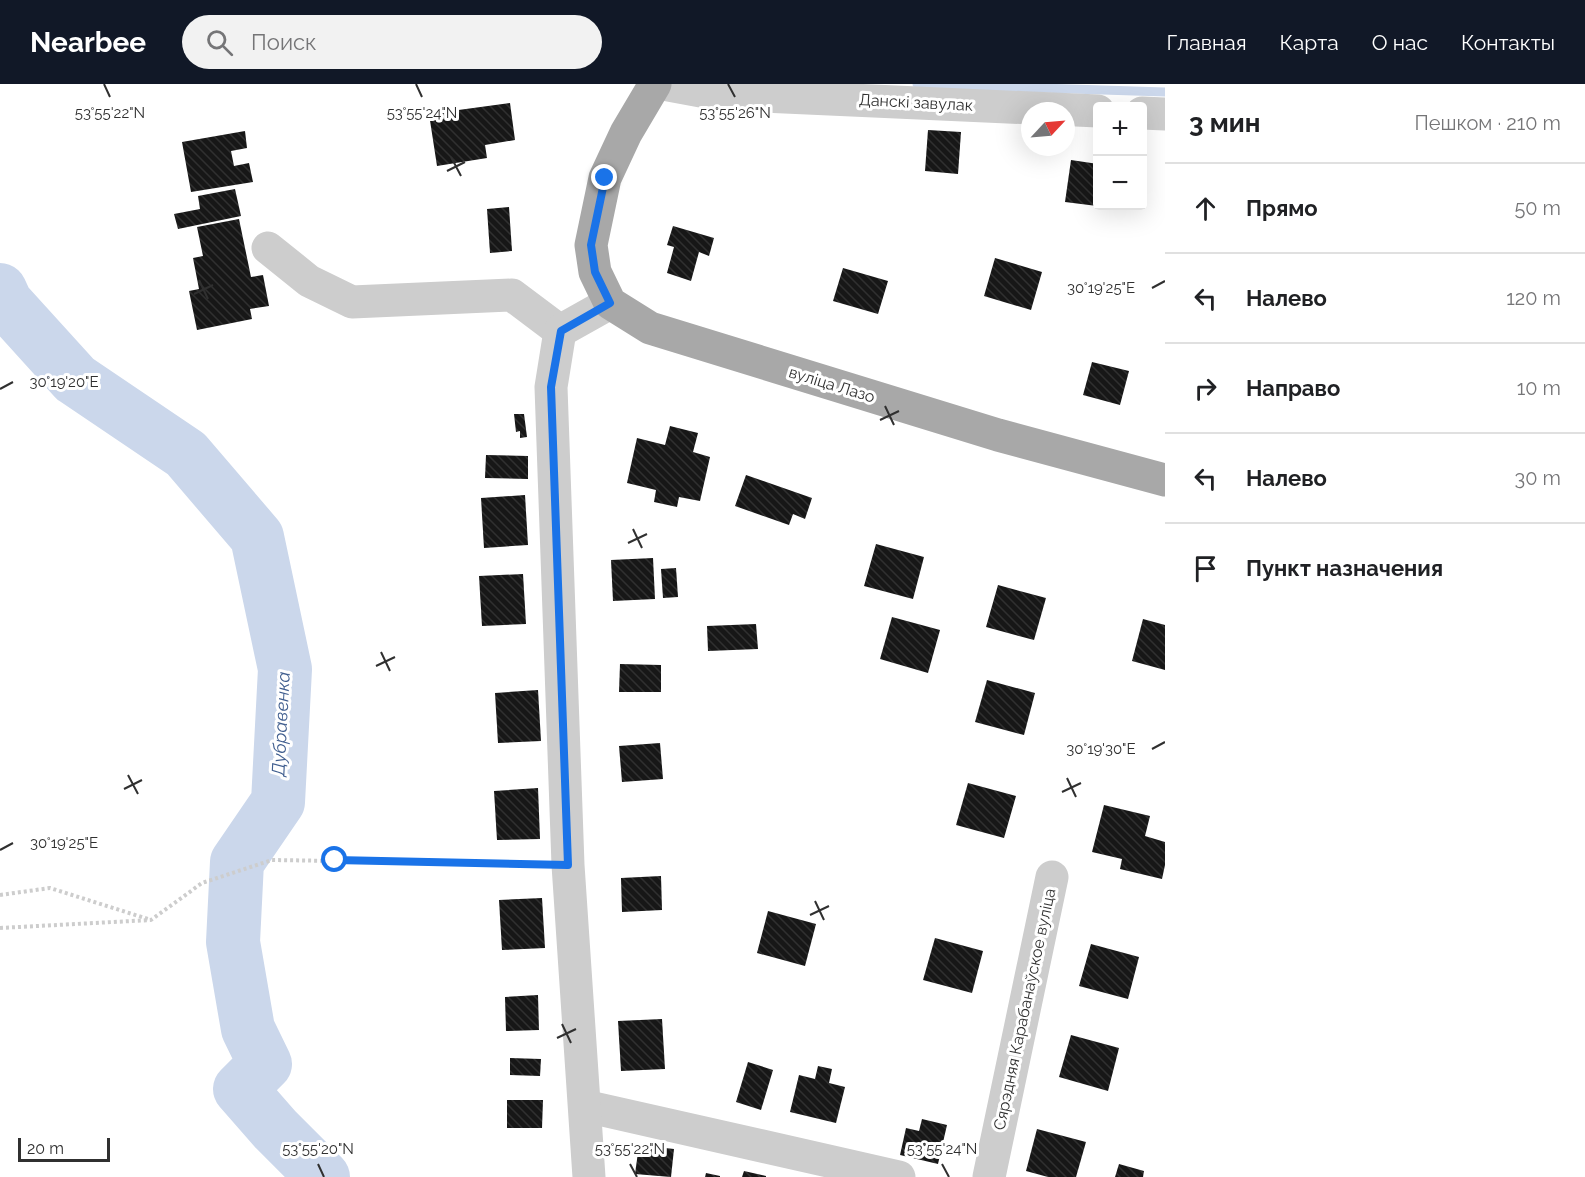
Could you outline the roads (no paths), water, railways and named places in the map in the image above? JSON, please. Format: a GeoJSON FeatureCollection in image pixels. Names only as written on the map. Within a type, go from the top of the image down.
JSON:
{"type":"FeatureCollection","features":[{"type":"Feature","properties":{"kind":"main road"},"geometry":{"type":"LineString","coordinates":[[610,303],[595,272],[591,245],[605,178],[626,133],[655,84]]}},
{"type":"Feature","properties":{"kind":"main road","name":"вуліца Лазо"},"geometry":{"type":"LineString","coordinates":[[610,303],[650,328],[998,435],[1165,480]]}},
{"type":"Feature","properties":{"kind":"street","name":"Данскі завулак"},"geometry":{"type":"LineString","coordinates":[[663,84],[717,94],[1093,111]]}},
{"type":"Feature","properties":{"kind":"street"},"geometry":{"type":"LineString","coordinates":[[1147,113],[1165,114]]}},
{"type":"Feature","properties":{"kind":"street"},"geometry":{"type":"LineString","coordinates":[[268,248],[309,281],[352,302],[512,295],[561,331]]}},
{"type":"Feature","properties":{"kind":"street"},"geometry":{"type":"LineString","coordinates":[[561,331],[610,303]]}},
{"type":"Feature","properties":{"kind":"street"},"geometry":{"type":"LineString","coordinates":[[561,331],[551,387],[568,865],[589,1177]]}},
{"type":"Feature","properties":{"kind":"street","name":"Сярэдняя Карабанаўское вуліца"},"geometry":{"type":"LineString","coordinates":[[989,1177],[1052,877]]}},
{"type":"Feature","properties":{"kind":"street"},"geometry":{"type":"LineString","coordinates":[[585,1106],[899,1177]]}},
{"type":"Feature","properties":{"kind":"waterway"},"geometry":{"type":"LineString","coordinates":[[917,84],[1165,92]]}},
{"type":"Feature","properties":{"kind":"waterway","name":"Дубравенка"},"geometry":{"type":"LineString","coordinates":[[0,290],[6,303],[75,379],[186,454],[257,537],[285,669],[278,802],[237,862],[233,942],[248,1029],[265,1064],[240,1089],[275,1129],[323,1177]]}}]}
